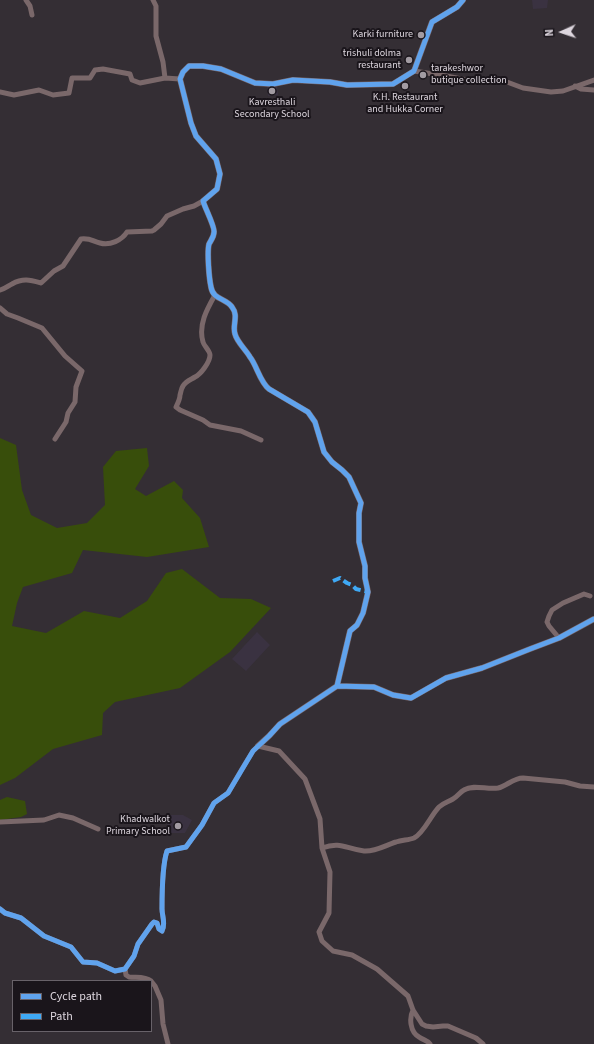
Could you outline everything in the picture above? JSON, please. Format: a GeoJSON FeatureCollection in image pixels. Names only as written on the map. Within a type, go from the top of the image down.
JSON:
{"type":"FeatureCollection","features":[{"type":"Feature","properties":{"kind":"street"},"geometry":{"type":"LineString","coordinates":[[26,0],[30,6],[32,15]]}},
{"type":"Feature","properties":{"kind":"street"},"geometry":{"type":"LineString","coordinates":[[153,0],[156,6],[156,36],[163,62],[165,78]]}},
{"type":"Feature","properties":{"kind":"street"},"geometry":{"type":"LineString","coordinates":[[0,290],[26,279],[41,283],[63,266],[81,239],[89,238],[102,244],[116,242],[124,237],[127,232],[152,231],[158,228],[167,216],[194,206],[203,201],[217,189],[220,174],[216,158],[196,136],[191,123],[180,79],[183,72],[189,66],[203,66],[221,69],[256,83],[273,84],[294,80],[330,82],[347,85],[393,84],[414,71],[432,22],[457,7],[463,0]]}},
{"type":"Feature","properties":{"kind":"street"},"geometry":{"type":"LineString","coordinates":[[0,92],[14,95],[39,90],[53,94],[69,93],[72,78],[90,78],[95,70],[103,68],[130,74],[132,80],[140,83],[165,78],[180,79]]}},
{"type":"Feature","properties":{"kind":"street"},"geometry":{"type":"LineString","coordinates":[[414,71],[467,80],[507,82],[523,88],[551,92],[563,91],[594,80]]}},
{"type":"Feature","properties":{"kind":"street"},"geometry":{"type":"LineString","coordinates":[[575,86],[581,89],[594,90]]}},
{"type":"Feature","properties":{"kind":"street"},"geometry":{"type":"LineString","coordinates":[[203,201],[214,231],[213,238],[209,244],[208,253],[212,293],[233,308],[236,317],[234,329],[235,336],[251,357],[264,384],[308,412],[315,422],[324,452],[332,462],[349,477],[360,503],[359,542],[365,566],[365,578],[368,592],[363,614],[357,625],[350,631],[337,686]]}},
{"type":"Feature","properties":{"kind":"street"},"geometry":{"type":"LineString","coordinates":[[215,295],[202,322],[203,343],[210,352],[210,356],[202,372],[186,382],[182,387],[176,407],[210,425],[241,431],[260,440]]}},
{"type":"Feature","properties":{"kind":"street"},"geometry":{"type":"LineString","coordinates":[[0,308],[7,314],[42,328],[65,356],[82,371],[76,386],[75,402],[68,413],[66,422],[55,439]]}},
{"type":"Feature","properties":{"kind":"street"},"geometry":{"type":"LineString","coordinates":[[559,638],[547,622],[548,616],[552,610],[563,603],[584,594],[590,596]]}},
{"type":"Feature","properties":{"kind":"street"},"geometry":{"type":"LineString","coordinates":[[0,909],[5,913],[21,918],[44,936],[71,947],[83,962],[97,963],[115,971],[125,969],[134,956],[138,944],[152,924],[154,922],[157,923],[159,930],[162,931],[164,927],[162,910],[163,885],[167,852],[186,847],[202,825],[214,803],[228,793],[253,751],[280,724],[337,686],[374,686],[393,695],[411,698],[446,678],[482,668],[559,638],[594,619]]}},
{"type":"Feature","properties":{"kind":"street"},"geometry":{"type":"LineString","coordinates":[[258,746],[279,751],[305,779],[320,819],[322,848],[330,872],[329,913],[319,932],[322,941],[334,951],[352,955],[377,969],[408,996],[413,1010],[422,1024],[433,1027],[448,1026],[476,1038],[483,1044]]}},
{"type":"Feature","properties":{"kind":"street"},"geometry":{"type":"LineString","coordinates":[[322,848],[329,845],[338,845],[364,851],[413,838],[417,836],[440,806],[453,799],[465,789],[499,788],[519,778],[565,782],[580,786],[594,787]]}},
{"type":"Feature","properties":{"kind":"street"},"geometry":{"type":"LineString","coordinates":[[0,822],[44,820],[59,815],[74,818],[98,829]]}},
{"type":"Feature","properties":{"kind":"street"},"geometry":{"type":"LineString","coordinates":[[125,969],[128,978],[145,978],[150,980]]}},
{"type":"Feature","properties":{"kind":"street"},"geometry":{"type":"LineString","coordinates":[[152,983],[161,1000],[163,1024],[168,1044]]}},
{"type":"Feature","properties":{"kind":"street"},"geometry":{"type":"LineString","coordinates":[[413,1010],[411,1018],[413,1030],[419,1037],[428,1041],[430,1044]]}},
{"type":"Feature","properties":{"kind":"shaded area"},"geometry":{"type":"Polygon","coordinates":[[[532,0],[548,0],[547,8],[533,9],[532,0]]]}},
{"type":"Feature","properties":{"kind":"shaded area","name":"Kavresthali Secondary School"},"geometry":{"type":"Polygon","coordinates":[[[277,85],[278,95],[268,96],[267,86],[277,85]]]}},
{"type":"Feature","properties":{"kind":"shaded area"},"geometry":{"type":"Polygon","coordinates":[[[257,632],[270,645],[246,671],[232,659],[257,632]]]}},
{"type":"Feature","properties":{"kind":"shaded area","name":"Khadwalkot Primary School"},"geometry":{"type":"Polygon","coordinates":[[[168,815],[183,815],[192,820],[185,833],[167,833],[168,815]]]}},
{"type":"Feature","properties":{"kind":"green space"},"geometry":{"type":"Polygon","coordinates":[[[0,438],[16,445],[22,490],[31,515],[57,528],[87,523],[105,505],[103,467],[116,451],[147,448],[149,466],[135,489],[146,496],[174,481],[183,490],[182,498],[200,518],[209,547],[147,557],[83,550],[72,573],[23,587],[17,603],[12,626],[46,633],[84,611],[120,618],[147,601],[166,573],[182,569],[220,598],[251,599],[271,608],[230,652],[180,688],[115,702],[103,713],[102,735],[53,749],[15,778],[0,785],[0,438]]]}},
{"type":"Feature","properties":{"kind":"green space"},"geometry":{"type":"Polygon","coordinates":[[[7,797],[25,801],[27,814],[21,817],[0,820],[0,800],[7,797]]]}},
{"type":"Feature","properties":{"kind":"marked path"},"geometry":{"type":"LineString","coordinates":[[333,581],[340,578],[356,589],[368,592]]}},
{"type":"Feature","properties":{"kind":"cycle path"},"geometry":{"type":"LineString","coordinates":[[337,686],[350,631],[357,625],[363,613],[368,592],[365,578],[365,566],[359,542],[359,513],[361,503],[349,477],[332,462],[324,452],[315,422],[308,412],[269,389],[263,382],[248,354],[236,337],[234,331],[234,310],[229,304],[217,297],[212,291],[208,265],[208,253],[209,244],[214,235],[214,230],[203,201],[217,189],[220,174],[216,159],[196,136],[191,123],[180,79],[183,72],[189,66],[203,66],[221,69],[255,83],[273,84],[293,80],[330,82],[347,85],[393,84],[414,71],[432,22],[457,7],[463,0]]}},
{"type":"Feature","properties":{"kind":"cycle path"},"geometry":{"type":"LineString","coordinates":[[0,909],[5,913],[21,918],[44,936],[71,947],[83,962],[97,963],[115,971],[125,969],[134,956],[138,944],[152,924],[154,922],[157,923],[159,929],[162,931],[164,923],[162,909],[163,880],[167,851],[186,847],[202,825],[214,803],[228,793],[253,751],[280,724],[337,686],[374,687],[393,695],[411,698],[446,678],[482,668],[559,638],[594,619]]}},
{"type":"Feature","properties":{"kind":"place","name":"Karki furniture"},"geometry":{"type":"Point","coordinates":[421,35]}},
{"type":"Feature","properties":{"kind":"place","name":"trishuli dolma restaurant"},"geometry":{"type":"Point","coordinates":[409,60]}},
{"type":"Feature","properties":{"kind":"place","name":"tarakeshwor butique collection"},"geometry":{"type":"Point","coordinates":[423,75]}},
{"type":"Feature","properties":{"kind":"place","name":"K.H. Restaurant and Hukka Corner"},"geometry":{"type":"Point","coordinates":[405,86]}},
{"type":"Feature","properties":{"kind":"place","name":"Kavresthali Secondary School"},"geometry":{"type":"Point","coordinates":[272,91]}},
{"type":"Feature","properties":{"kind":"place","name":"Khadwalkot Primary School"},"geometry":{"type":"Point","coordinates":[178,826]}}]}
